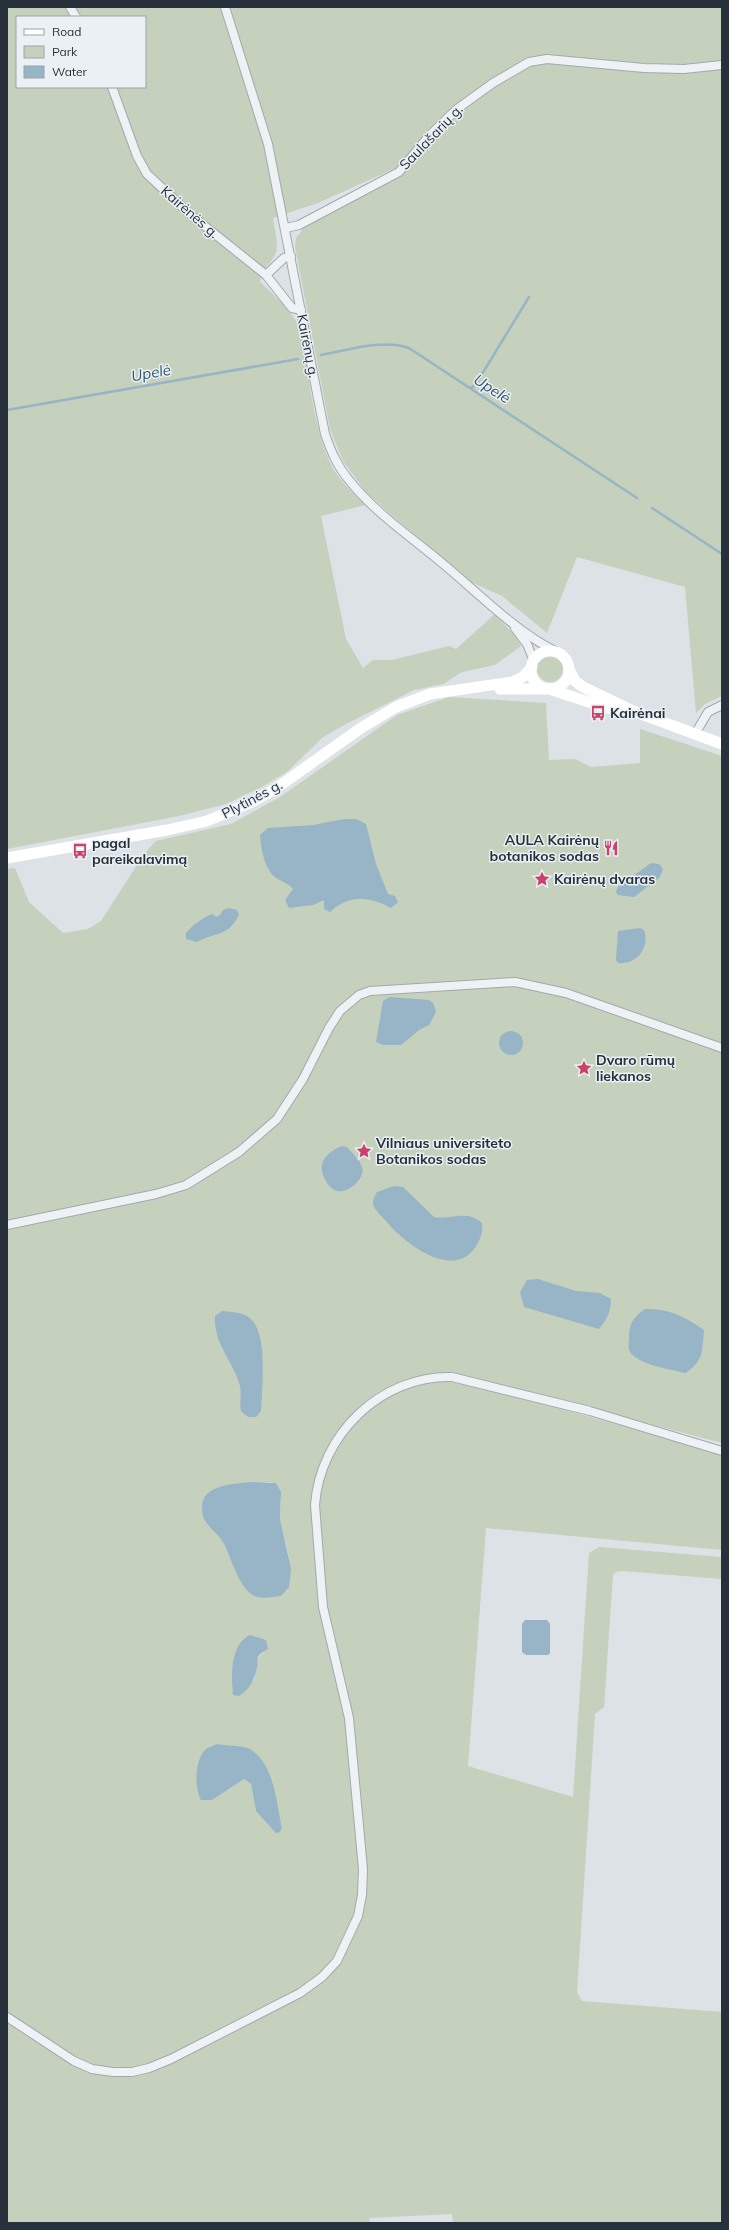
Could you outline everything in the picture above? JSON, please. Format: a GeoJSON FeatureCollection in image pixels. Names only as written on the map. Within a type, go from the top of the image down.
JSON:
{"type":"FeatureCollection","features":[{"type":"Feature","properties":{"kind":"main road"},"geometry":{"type":"LineString","coordinates":[[633,712],[608,708],[538,684],[532,673],[533,664],[543,652],[555,651],[565,658],[575,681],[583,687],[633,712],[722,744]]}},
{"type":"Feature","properties":{"kind":"main road","name":"Plytinės g."},"geometry":{"type":"LineString","coordinates":[[7,858],[167,830],[214,818],[252,802],[275,789],[361,728],[396,707],[430,694],[512,682],[523,677],[533,664]]}},
{"type":"Feature","properties":{"kind":"main road"},"geometry":{"type":"LineString","coordinates":[[549,688],[561,685],[565,681],[569,669]]}},
{"type":"Feature","properties":{"kind":"main road","name":"Plytinės g."},"geometry":{"type":"LineString","coordinates":[[476,688],[549,688]]}},
{"type":"Feature","properties":{"kind":"street"},"geometry":{"type":"LineString","coordinates":[[70,7],[75,16]]}},
{"type":"Feature","properties":{"kind":"street","name":"Kairėnų g."},"geometry":{"type":"LineString","coordinates":[[225,7],[268,144],[286,228],[325,434],[341,470],[371,504],[506,617],[555,651]]}},
{"type":"Feature","properties":{"kind":"street","name":"Saulašarių g."},"geometry":{"type":"LineString","coordinates":[[286,228],[304,222],[399,172],[429,136],[456,109],[493,83],[529,62],[547,59],[668,69],[722,65]]}},
{"type":"Feature","properties":{"kind":"street","name":"Kairėnės g."},"geometry":{"type":"LineString","coordinates":[[112,88],[137,156],[147,174],[191,215],[266,276],[292,308],[301,310]]}},
{"type":"Feature","properties":{"kind":"street"},"geometry":{"type":"LineString","coordinates":[[266,276],[284,258],[291,256]]}},
{"type":"Feature","properties":{"kind":"street","name":"Kairėnų g."},"geometry":{"type":"LineString","coordinates":[[506,617],[528,644],[533,664]]}},
{"type":"Feature","properties":{"kind":"street"},"geometry":{"type":"LineString","coordinates":[[695,734],[708,712],[722,705]]}},
{"type":"Feature","properties":{"kind":"street"},"geometry":{"type":"LineString","coordinates":[[7,1225],[156,1194],[186,1185],[239,1152],[277,1119],[302,1079],[329,1028],[340,1011],[359,995],[370,991],[515,982],[566,993],[722,1048]]}},
{"type":"Feature","properties":{"kind":"street"},"geometry":{"type":"LineString","coordinates":[[7,2017],[74,2061],[92,2069],[113,2072],[132,2072],[149,2068],[171,2059],[300,1993],[322,1977],[337,1961],[358,1916],[362,1895],[363,1869],[350,1724],[344,1690],[323,1607],[315,1505],[316,1490],[322,1468],[337,1440],[350,1422],[364,1409],[381,1396],[412,1382],[437,1377],[452,1377],[590,1411],[722,1451]]}},
{"type":"Feature","properties":{"kind":"green space"},"geometry":{"type":"Polygon","coordinates":[[[7,7],[722,7],[722,696],[705,704],[696,713],[685,587],[577,557],[547,633],[502,596],[471,582],[366,492],[343,461],[330,429],[295,247],[296,238],[306,225],[407,170],[400,166],[318,203],[273,218],[277,242],[276,251],[273,259],[263,272],[260,282],[289,311],[302,333],[310,388],[323,446],[338,476],[366,505],[321,516],[346,639],[363,668],[373,660],[392,660],[449,646],[456,649],[495,614],[517,638],[521,646],[495,665],[462,672],[443,684],[414,690],[344,725],[322,738],[288,771],[262,787],[226,804],[179,816],[7,849],[7,7]]]}},
{"type":"Feature","properties":{"kind":"green space"},"geometry":{"type":"Polygon","coordinates":[[[550,656],[560,659],[563,669],[560,679],[550,682],[540,679],[537,669],[540,659],[550,656]]]}},
{"type":"Feature","properties":{"kind":"green space"},"geometry":{"type":"Polygon","coordinates":[[[449,697],[546,703],[549,760],[575,759],[591,767],[640,763],[640,729],[722,756],[722,1443],[486,1381],[484,1387],[722,1454],[722,1550],[486,1528],[468,1766],[573,1797],[589,1553],[599,1547],[722,1557],[722,1579],[622,1571],[616,1572],[613,1575],[604,1707],[595,1714],[577,1992],[582,2001],[722,2012],[722,2223],[453,2223],[452,2214],[369,2218],[370,2223],[7,2223],[7,869],[15,868],[29,902],[63,933],[88,929],[101,921],[144,854],[156,841],[231,824],[280,797],[397,715],[449,697]],[[251,1482],[221,1486],[203,1499],[213,1529],[219,1534],[242,1582],[252,1594],[290,1578],[288,1554],[280,1519],[281,1499],[271,1482],[251,1482]],[[250,1635],[239,1645],[232,1669],[233,1694],[254,1680],[259,1657],[264,1652],[250,1635]],[[206,1749],[197,1787],[229,1788],[244,1779],[251,1784],[256,1811],[280,1832],[282,1828],[272,1781],[206,1749]]]}},
{"type":"Feature","properties":{"kind":"water"},"geometry":{"type":"Polygon","coordinates":[[[344,819],[356,819],[366,824],[376,864],[388,894],[395,896],[398,902],[391,908],[367,899],[352,900],[344,902],[330,912],[324,909],[324,900],[313,905],[289,908],[285,900],[293,889],[271,873],[262,852],[260,835],[268,828],[313,825],[344,819]]]}},
{"type":"Feature","properties":{"kind":"water"},"geometry":{"type":"Polygon","coordinates":[[[651,863],[659,864],[663,869],[660,877],[634,897],[618,895],[616,892],[618,887],[651,863]]]}},
{"type":"Feature","properties":{"kind":"water"},"geometry":{"type":"Polygon","coordinates":[[[228,908],[237,910],[239,915],[235,922],[225,931],[197,942],[186,939],[186,933],[198,922],[213,914],[216,917],[220,915],[223,910],[228,908]]]}},
{"type":"Feature","properties":{"kind":"water"},"geometry":{"type":"Polygon","coordinates":[[[640,928],[644,930],[645,943],[640,954],[631,961],[618,963],[616,960],[618,931],[640,928]]]}},
{"type":"Feature","properties":{"kind":"water"},"geometry":{"type":"Polygon","coordinates":[[[389,997],[429,1000],[433,1003],[436,1012],[429,1025],[419,1030],[401,1045],[383,1045],[376,1042],[383,1001],[389,997]]]}},
{"type":"Feature","properties":{"kind":"water"},"geometry":{"type":"Polygon","coordinates":[[[511,1031],[519,1035],[523,1043],[519,1051],[511,1055],[503,1051],[499,1043],[503,1035],[511,1031]]]}},
{"type":"Feature","properties":{"kind":"water"},"geometry":{"type":"Polygon","coordinates":[[[342,1146],[347,1147],[356,1157],[361,1164],[363,1171],[359,1180],[351,1188],[337,1191],[327,1183],[323,1175],[322,1164],[331,1152],[342,1146]]]}},
{"type":"Feature","properties":{"kind":"water"},"geometry":{"type":"Polygon","coordinates":[[[394,1186],[403,1187],[434,1217],[465,1216],[476,1219],[482,1223],[481,1235],[476,1246],[467,1256],[455,1260],[443,1260],[417,1248],[394,1230],[378,1213],[373,1204],[377,1192],[394,1186]]]}},
{"type":"Feature","properties":{"kind":"water"},"geometry":{"type":"Polygon","coordinates":[[[538,1279],[576,1291],[600,1293],[611,1299],[608,1315],[599,1329],[524,1307],[520,1292],[527,1280],[538,1279]]]}},
{"type":"Feature","properties":{"kind":"water"},"geometry":{"type":"Polygon","coordinates":[[[645,1309],[662,1310],[676,1314],[704,1330],[702,1349],[699,1359],[696,1364],[686,1373],[654,1366],[632,1355],[629,1350],[629,1332],[631,1324],[645,1309]]]}},
{"type":"Feature","properties":{"kind":"water"},"geometry":{"type":"Polygon","coordinates":[[[222,1311],[245,1315],[251,1319],[260,1337],[263,1362],[261,1411],[256,1417],[248,1417],[241,1411],[240,1386],[220,1344],[215,1326],[215,1316],[222,1311]]]}},
{"type":"Feature","properties":{"kind":"water"},"geometry":{"type":"Polygon","coordinates":[[[251,1482],[276,1483],[281,1492],[280,1519],[291,1569],[289,1587],[281,1596],[266,1598],[258,1597],[251,1594],[246,1589],[239,1578],[223,1542],[208,1525],[203,1515],[203,1500],[207,1494],[220,1487],[251,1482]]]}},
{"type":"Feature","properties":{"kind":"water"},"geometry":{"type":"Polygon","coordinates":[[[525,1620],[547,1620],[550,1624],[550,1653],[548,1655],[526,1655],[522,1652],[522,1624],[525,1620]]]}},
{"type":"Feature","properties":{"kind":"water"},"geometry":{"type":"Polygon","coordinates":[[[250,1635],[266,1640],[268,1649],[261,1653],[258,1657],[255,1676],[249,1687],[239,1696],[233,1695],[232,1670],[235,1653],[243,1639],[250,1635]]]}},
{"type":"Feature","properties":{"kind":"water"},"geometry":{"type":"Polygon","coordinates":[[[217,1744],[250,1749],[265,1764],[270,1774],[276,1796],[282,1828],[280,1832],[276,1833],[256,1811],[251,1784],[244,1779],[212,1800],[201,1800],[197,1789],[197,1767],[199,1760],[205,1750],[217,1744]]]}},
{"type":"Feature","properties":{"kind":"waterway"},"geometry":{"type":"LineString","coordinates":[[471,388],[476,384],[529,297]]}},
{"type":"Feature","properties":{"kind":"waterway","name":"Upelė"},"geometry":{"type":"LineString","coordinates":[[321,355],[377,345],[409,348],[637,498]]}},
{"type":"Feature","properties":{"kind":"waterway","name":"Upelė"},"geometry":{"type":"LineString","coordinates":[[7,410],[298,359]]}},
{"type":"Feature","properties":{"kind":"waterway","name":"Upelė"},"geometry":{"type":"LineString","coordinates":[[652,508],[722,554]]}},
{"type":"Feature","properties":{"kind":"place","name":"Kairėnai"},"geometry":{"type":"Point","coordinates":[598,713]}},
{"type":"Feature","properties":{"kind":"place","name":"AULA Kairėnų botanikos sodas"},"geometry":{"type":"Point","coordinates":[611,848]}},
{"type":"Feature","properties":{"kind":"place","name":"pagal pareikalavimą"},"geometry":{"type":"Point","coordinates":[80,851]}},
{"type":"Feature","properties":{"kind":"place","name":"Kairėnų dvaras"},"geometry":{"type":"Point","coordinates":[542,879]}},
{"type":"Feature","properties":{"kind":"place","name":"Dvaro rūmų liekanos"},"geometry":{"type":"Point","coordinates":[584,1068]}},
{"type":"Feature","properties":{"kind":"place","name":"Vilniaus universiteto Botanikos sodas"},"geometry":{"type":"Point","coordinates":[364,1151]}}]}
